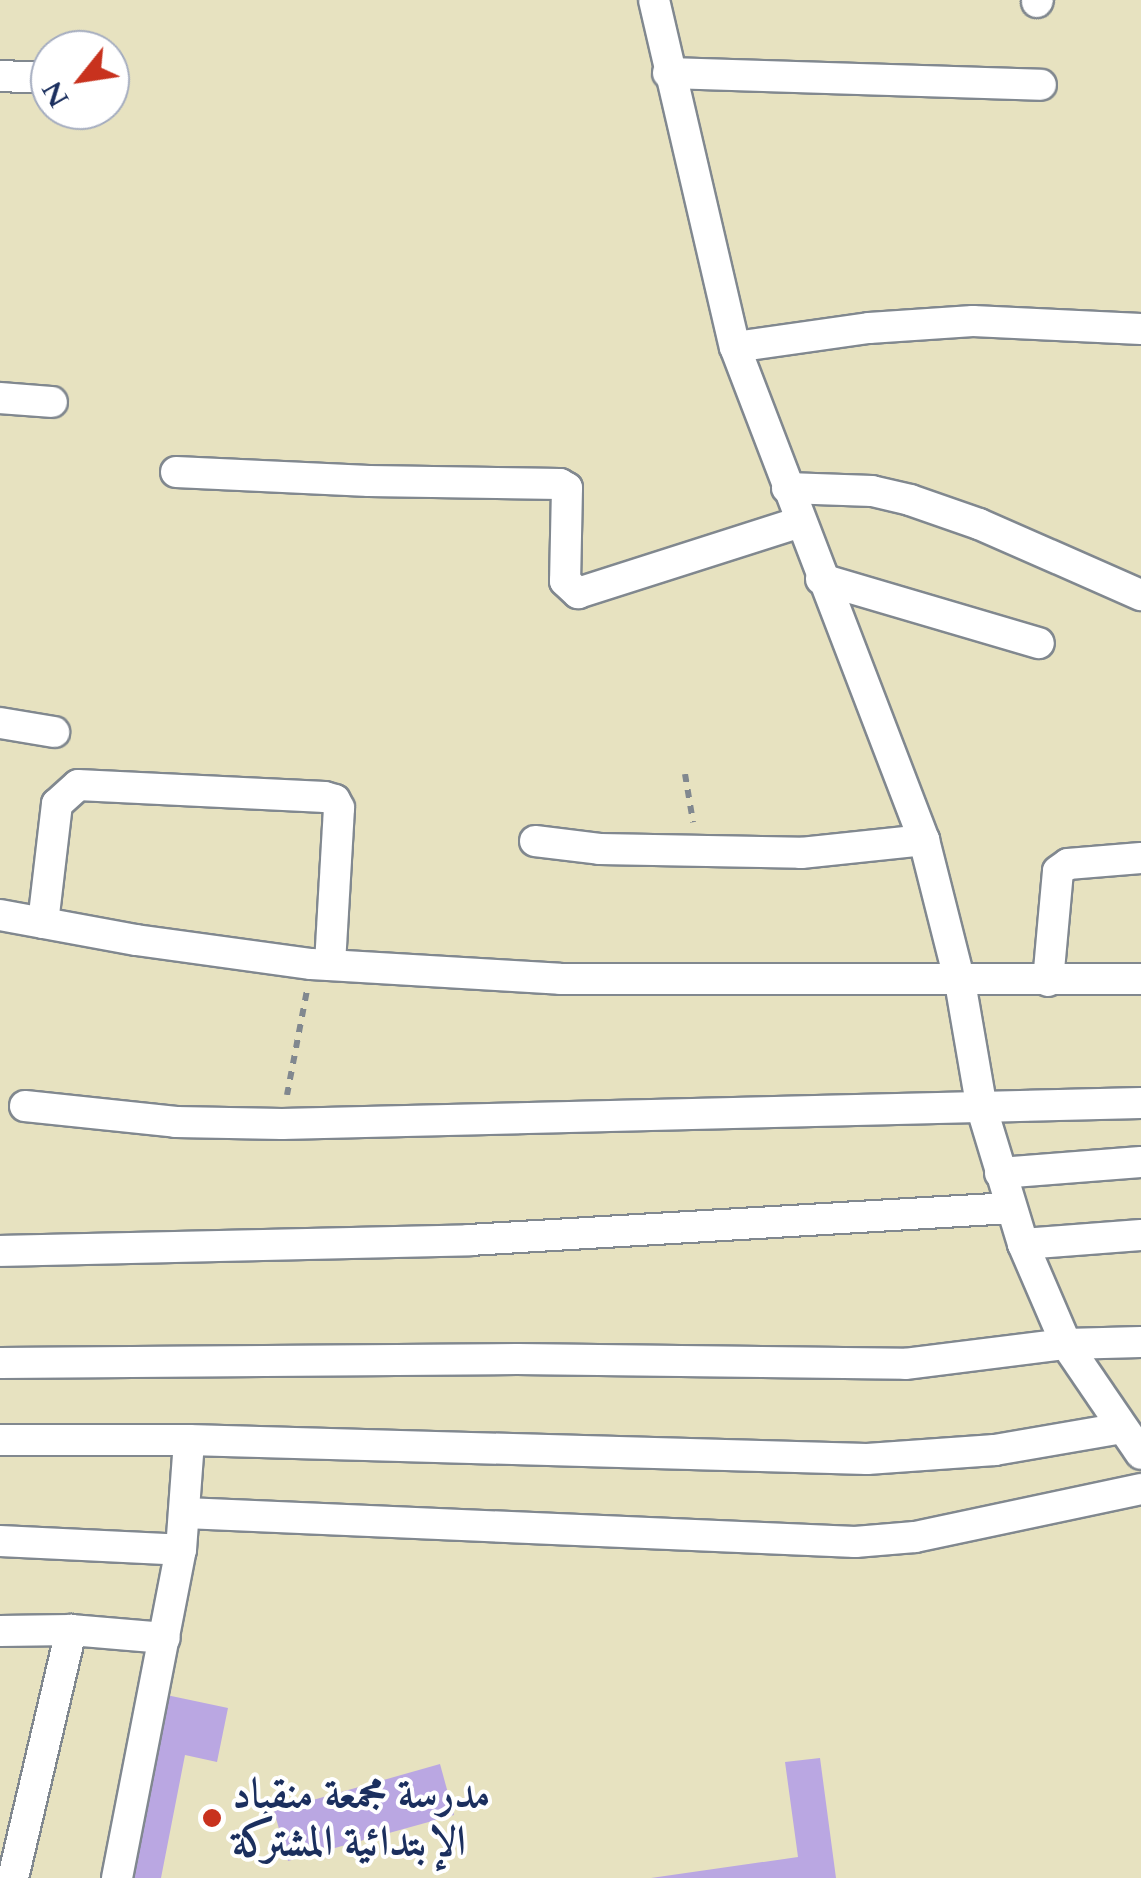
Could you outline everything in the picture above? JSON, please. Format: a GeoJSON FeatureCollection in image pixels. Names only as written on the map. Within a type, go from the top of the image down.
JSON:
{"type":"FeatureCollection","features":[{"type":"Feature","properties":{"kind":"street"},"geometry":{"type":"LineString","coordinates":[[654,0],[735,347],[924,840],[960,982],[982,1109],[1023,1244],[1066,1344],[1141,1454]]}},
{"type":"Feature","properties":{"kind":"street"},"geometry":{"type":"LineString","coordinates":[[668,73],[1041,85]]}},
{"type":"Feature","properties":{"kind":"street"},"geometry":{"type":"LineString","coordinates":[[0,76],[30,77]]}},
{"type":"Feature","properties":{"kind":"street"},"geometry":{"type":"LineString","coordinates":[[735,347],[869,328],[974,321],[1141,329]]}},
{"type":"Feature","properties":{"kind":"street"},"geometry":{"type":"LineString","coordinates":[[0,398],[52,402]]}},
{"type":"Feature","properties":{"kind":"street"},"geometry":{"type":"LineString","coordinates":[[176,472],[564,485],[565,582],[578,593],[800,522]]}},
{"type":"Feature","properties":{"kind":"street"},"geometry":{"type":"LineString","coordinates":[[787,488],[872,491],[910,500],[979,524],[1141,595]]}},
{"type":"Feature","properties":{"kind":"street"},"geometry":{"type":"LineString","coordinates":[[821,579],[1039,643]]}},
{"type":"Feature","properties":{"kind":"street"},"geometry":{"type":"LineString","coordinates":[[0,723],[54,732]]}},
{"type":"Feature","properties":{"kind":"street"},"geometry":{"type":"LineString","coordinates":[[43,923],[57,804],[78,785],[324,796],[335,800],[338,808],[321,964]]}},
{"type":"Feature","properties":{"kind":"street"},"geometry":{"type":"LineString","coordinates":[[535,841],[600,850],[801,854],[924,840]]}},
{"type":"Feature","properties":{"kind":"street"},"geometry":{"type":"LineString","coordinates":[[1048,981],[1058,871],[1068,864],[1141,858]]}},
{"type":"Feature","properties":{"kind":"street"},"geometry":{"type":"LineString","coordinates":[[0,915],[321,964],[560,978],[960,982],[1141,979]]}},
{"type":"Feature","properties":{"kind":"street"},"geometry":{"type":"LineString","coordinates":[[26,1106],[176,1122],[282,1124],[1141,1103]]}},
{"type":"Feature","properties":{"kind":"street"},"geometry":{"type":"LineString","coordinates":[[1000,1173],[1141,1162]]}},
{"type":"Feature","properties":{"kind":"street"},"geometry":{"type":"LineString","coordinates":[[0,1250],[469,1240],[1011,1208]]}},
{"type":"Feature","properties":{"kind":"street"},"geometry":{"type":"LineString","coordinates":[[1023,1244],[1141,1236]]}},
{"type":"Feature","properties":{"kind":"street"},"geometry":{"type":"LineString","coordinates":[[0,1364],[517,1358],[905,1364],[1066,1344],[1141,1342]]}},
{"type":"Feature","properties":{"kind":"street"},"geometry":{"type":"LineString","coordinates":[[0,1440],[190,1440],[867,1459],[995,1450],[1122,1428]]}},
{"type":"Feature","properties":{"kind":"street"},"geometry":{"type":"LineString","coordinates":[[117,1878],[181,1550],[190,1440]]}},
{"type":"Feature","properties":{"kind":"street"},"geometry":{"type":"LineString","coordinates":[[185,1513],[855,1542],[987,1524],[1141,1489]]}},
{"type":"Feature","properties":{"kind":"street"},"geometry":{"type":"LineString","coordinates":[[0,1541],[181,1550]]}},
{"type":"Feature","properties":{"kind":"street"},"geometry":{"type":"LineString","coordinates":[[0,1631],[71,1630],[165,1638]]}},
{"type":"Feature","properties":{"kind":"street"},"geometry":{"type":"LineString","coordinates":[[14,1878],[71,1630]]}},
{"type":"Feature","properties":{"kind":"path"},"geometry":{"type":"LineString","coordinates":[[685,774],[698,852]]}},
{"type":"Feature","properties":{"kind":"path"},"geometry":{"type":"LineString","coordinates":[[282,1124],[321,964]]}},
{"type":"Feature","properties":{"kind":"building"},"geometry":{"type":"Polygon","coordinates":[[[157,1693],[228,1708],[217,1762],[185,1755],[161,1878],[119,1878],[157,1693]]]}},
{"type":"Feature","properties":{"kind":"building"},"geometry":{"type":"Polygon","coordinates":[[[820,1758],[836,1878],[651,1878],[798,1857],[785,1762],[820,1758]]]}},
{"type":"Feature","properties":{"kind":"building"},"geometry":{"type":"Polygon","coordinates":[[[440,1764],[454,1815],[288,1861],[274,1811],[440,1764]]]}},
{"type":"Feature","properties":{"kind":"place","name":"مدرسة مجمعة منقباد الإبتدائية المشتركة"},"geometry":{"type":"Point","coordinates":[212,1818]}}]}
